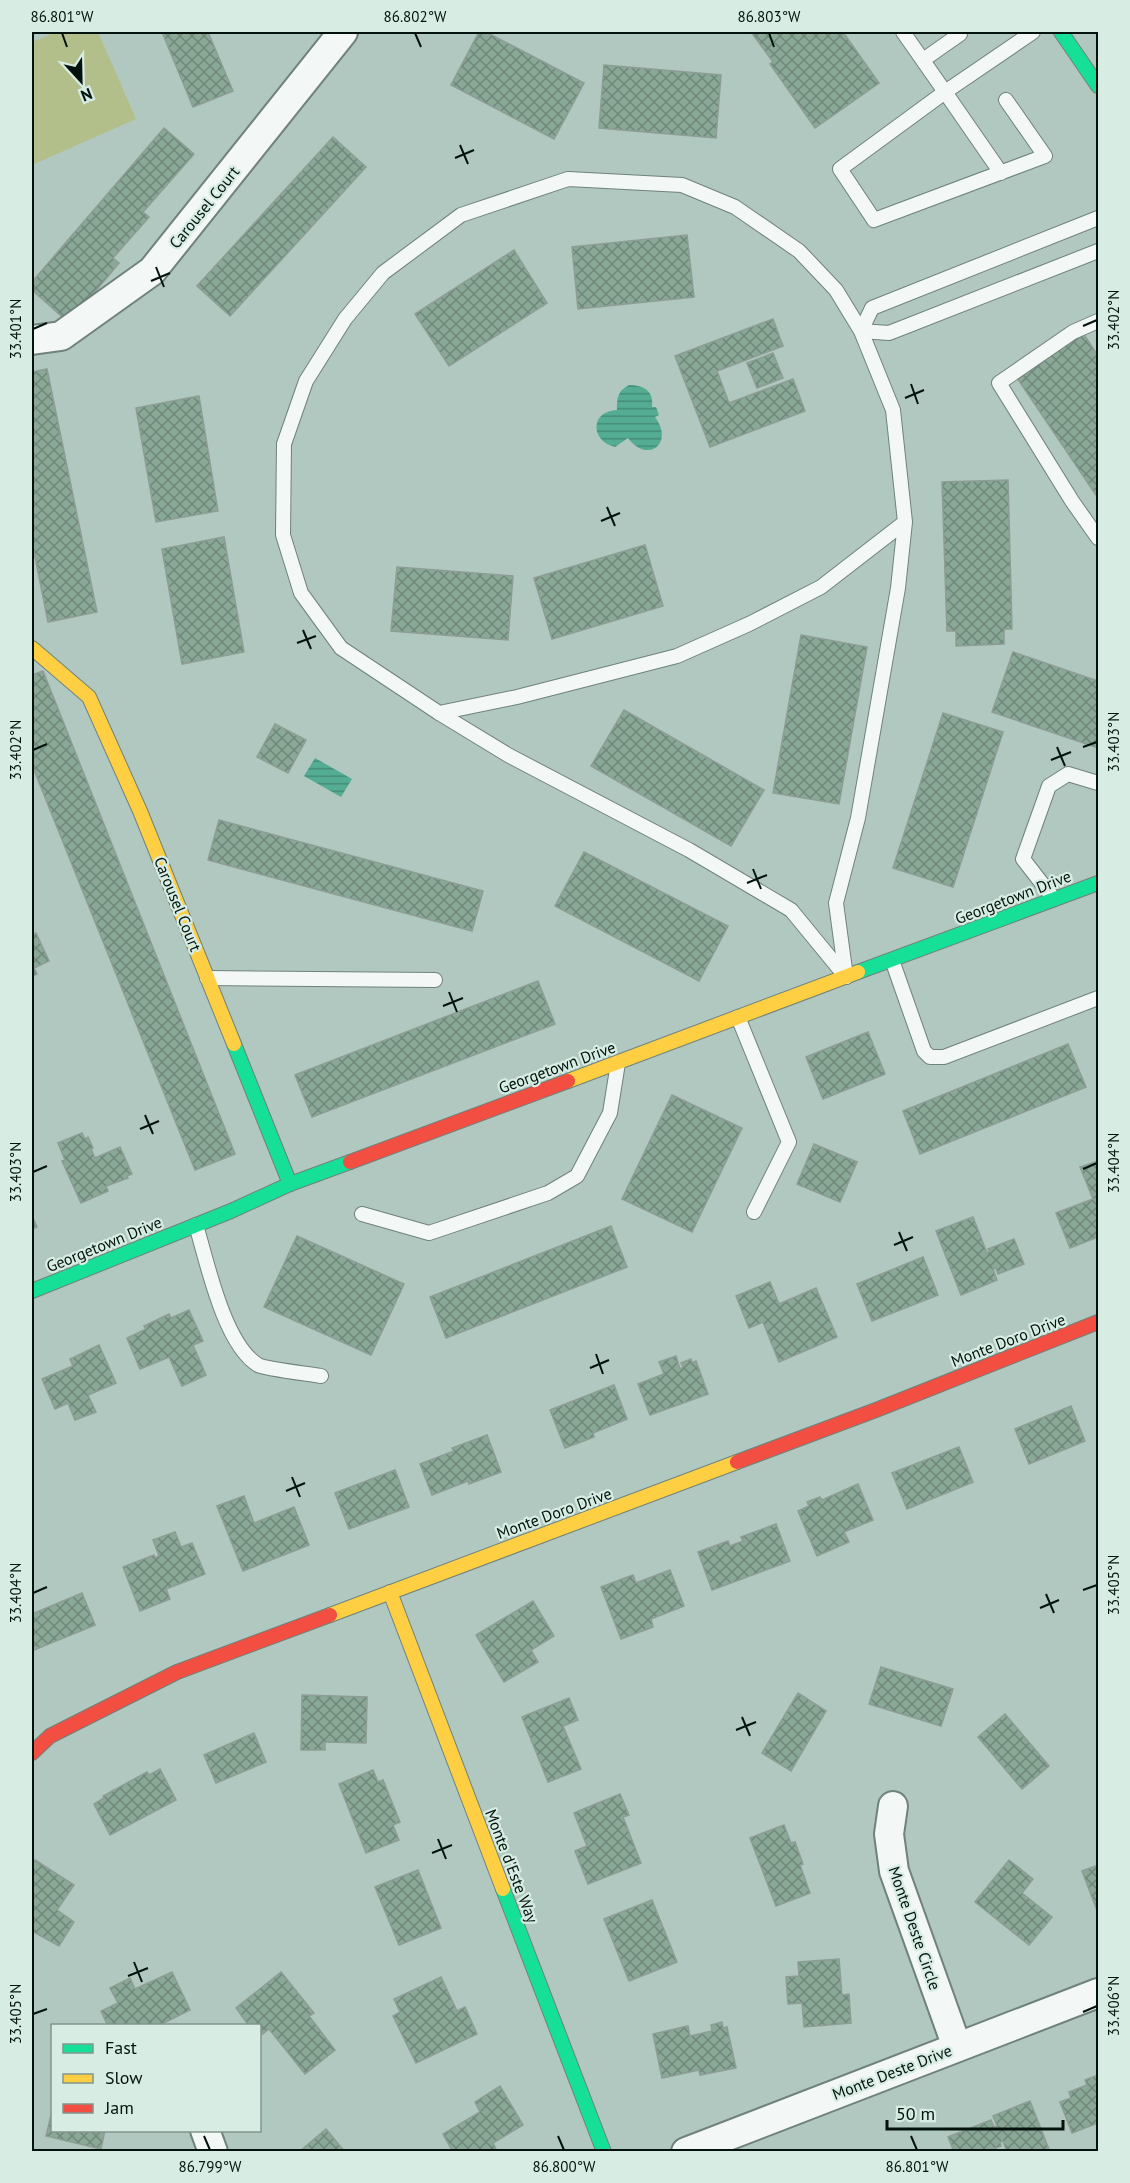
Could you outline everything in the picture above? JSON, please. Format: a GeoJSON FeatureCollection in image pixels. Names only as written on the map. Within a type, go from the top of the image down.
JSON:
{"type":"FeatureCollection","features":[{"type":"Feature","properties":{"kind":"street","name":"Carousel Court"},"geometry":{"type":"LineString","coordinates":[[32,340],[61,336],[152,271],[344,32]]}},
{"type":"Feature","properties":{"kind":"street"},"geometry":{"type":"LineString","coordinates":[[1061,32],[1098,86]]}},
{"type":"Feature","properties":{"kind":"street","name":"Carousel Court"},"geometry":{"type":"LineString","coordinates":[[32,648],[89,697],[140,810],[290,1184]]}},
{"type":"Feature","properties":{"kind":"street","name":"Georgetown Drive"},"geometry":{"type":"LineString","coordinates":[[32,1291],[231,1211],[290,1184],[1098,883]]}},
{"type":"Feature","properties":{"kind":"street","name":"Monte Doro Drive"},"geometry":{"type":"LineString","coordinates":[[32,1753],[50,1736],[177,1672],[876,1410],[1098,1322]]}},
{"type":"Feature","properties":{"kind":"street","name":"Monte d'Este Way"},"geometry":{"type":"LineString","coordinates":[[390,1592],[604,2151]]}},
{"type":"Feature","properties":{"kind":"street","name":"Monte Deste Circle"},"geometry":{"type":"LineString","coordinates":[[893,1806],[889,1834],[894,1871],[957,2047]]}},
{"type":"Feature","properties":{"kind":"street","name":"Monte Deste Drive"},"geometry":{"type":"LineString","coordinates":[[686,2151],[1098,1993]]}},
{"type":"Feature","properties":{"kind":"street"},"geometry":{"type":"LineString","coordinates":[[206,2132],[213,2151]]}},
{"type":"Feature","properties":{"kind":"lane"},"geometry":{"type":"LineString","coordinates":[[903,32],[1001,173]]}},
{"type":"Feature","properties":{"kind":"lane"},"geometry":{"type":"LineString","coordinates":[[923,60],[960,34],[958,32]]}},
{"type":"Feature","properties":{"kind":"lane"},"geometry":{"type":"LineString","coordinates":[[1006,100],[1046,156],[874,220],[840,169],[945,92],[1033,32]]}},
{"type":"Feature","properties":{"kind":"lane"},"geometry":{"type":"LineString","coordinates":[[568,179],[682,184],[735,207],[799,251],[836,290],[861,331],[893,410],[905,522],[898,588],[858,818],[837,903],[846,977],[791,910],[689,850],[508,755],[439,713],[341,648],[301,593],[283,535],[284,444],[306,381],[345,319],[383,273],[460,215],[568,179]]}},
{"type":"Feature","properties":{"kind":"lane"},"geometry":{"type":"LineString","coordinates":[[861,331],[872,308],[1098,219]]}},
{"type":"Feature","properties":{"kind":"lane"},"geometry":{"type":"LineString","coordinates":[[861,331],[889,333],[1098,251]]}},
{"type":"Feature","properties":{"kind":"lane"},"geometry":{"type":"LineString","coordinates":[[1098,321],[1073,332],[999,383],[1072,501],[1098,538]]}},
{"type":"Feature","properties":{"kind":"lane"},"geometry":{"type":"LineString","coordinates":[[439,713],[517,697],[677,656],[749,624],[820,587],[905,522]]}},
{"type":"Feature","properties":{"kind":"lane"},"geometry":{"type":"LineString","coordinates":[[1054,899],[1023,859],[1049,786],[1068,774],[1098,783]]}},
{"type":"Feature","properties":{"kind":"lane"},"geometry":{"type":"LineString","coordinates":[[892,960],[924,1051],[930,1057],[944,1057],[1098,998]]}},
{"type":"Feature","properties":{"kind":"lane"},"geometry":{"type":"LineString","coordinates":[[207,978],[435,980]]}},
{"type":"Feature","properties":{"kind":"lane"},"geometry":{"type":"LineString","coordinates":[[738,1017],[789,1142],[754,1212]]}},
{"type":"Feature","properties":{"kind":"lane"},"geometry":{"type":"LineString","coordinates":[[362,1214],[429,1233],[548,1193],[577,1176],[610,1113],[619,1061]]}},
{"type":"Feature","properties":{"kind":"lane"},"geometry":{"type":"LineString","coordinates":[[196,1225],[213,1285],[234,1340],[259,1366],[321,1376]]}},
{"type":"Feature","properties":{"kind":"shaded area"},"geometry":{"type":"Polygon","coordinates":[[[56,32],[98,32],[136,119],[32,165],[32,42],[56,32]]]}},
{"type":"Feature","properties":{"kind":"shaded area"},"geometry":{"type":"Polygon","coordinates":[[[629,385],[639,386],[650,393],[652,407],[656,407],[659,415],[655,417],[662,435],[656,447],[650,450],[635,446],[628,438],[615,447],[607,444],[601,439],[596,427],[602,415],[617,410],[619,395],[629,385]]]}},
{"type":"Feature","properties":{"kind":"shaded area"},"geometry":{"type":"Polygon","coordinates":[[[315,758],[352,779],[341,797],[304,776],[315,758]]]}},
{"type":"Feature","properties":{"kind":"building"},"geometry":{"type":"Polygon","coordinates":[[[162,32],[208,32],[233,91],[193,107],[162,32]]]}},
{"type":"Feature","properties":{"kind":"building"},"geometry":{"type":"Polygon","coordinates":[[[479,32],[486,32],[584,83],[554,139],[451,85],[479,32]]]}},
{"type":"Feature","properties":{"kind":"building"},"geometry":{"type":"Polygon","coordinates":[[[751,32],[843,32],[879,83],[815,128],[770,64],[773,62],[751,32]]]}},
{"type":"Feature","properties":{"kind":"building"},"geometry":{"type":"Polygon","coordinates":[[[604,65],[721,75],[716,138],[599,128],[604,65]]]}},
{"type":"Feature","properties":{"kind":"building"},"geometry":{"type":"Polygon","coordinates":[[[164,128],[194,154],[143,212],[149,217],[113,258],[119,263],[69,323],[32,290],[32,282],[164,128]]]}},
{"type":"Feature","properties":{"kind":"building"},"geometry":{"type":"Polygon","coordinates":[[[333,137],[366,167],[230,316],[197,286],[333,137]]]}},
{"type":"Feature","properties":{"kind":"building"},"geometry":{"type":"Polygon","coordinates":[[[687,235],[694,297],[578,309],[572,247],[687,235]]]}},
{"type":"Feature","properties":{"kind":"building"},"geometry":{"type":"Polygon","coordinates":[[[514,250],[547,303],[449,366],[415,314],[514,250]]]}},
{"type":"Feature","properties":{"kind":"building"},"geometry":{"type":"Polygon","coordinates":[[[773,319],[783,346],[717,371],[729,403],[793,379],[805,411],[710,447],[675,356],[773,319]]]}},
{"type":"Feature","properties":{"kind":"building"},"geometry":{"type":"Polygon","coordinates":[[[1083,333],[1098,356],[1098,498],[1017,378],[1083,333]]]}},
{"type":"Feature","properties":{"kind":"building"},"geometry":{"type":"Polygon","coordinates":[[[773,353],[783,378],[757,388],[747,363],[773,353]]]}},
{"type":"Feature","properties":{"kind":"building"},"geometry":{"type":"Polygon","coordinates":[[[47,369],[97,612],[48,622],[32,542],[32,372],[47,369]]]}},
{"type":"Feature","properties":{"kind":"building"},"geometry":{"type":"Polygon","coordinates":[[[199,396],[218,511],[156,522],[136,408],[199,396]]]}},
{"type":"Feature","properties":{"kind":"building"},"geometry":{"type":"Polygon","coordinates":[[[1008,480],[1012,629],[1004,629],[1004,644],[956,646],[956,631],[947,631],[942,482],[1008,480]]]}},
{"type":"Feature","properties":{"kind":"building"},"geometry":{"type":"Polygon","coordinates":[[[224,537],[244,652],[182,664],[162,549],[224,537]]]}},
{"type":"Feature","properties":{"kind":"building"},"geometry":{"type":"Polygon","coordinates":[[[645,545],[663,606],[552,639],[534,578],[645,545]]]}},
{"type":"Feature","properties":{"kind":"building"},"geometry":{"type":"Polygon","coordinates":[[[397,567],[513,576],[508,640],[391,631],[397,567]]]}},
{"type":"Feature","properties":{"kind":"building"},"geometry":{"type":"Polygon","coordinates":[[[801,635],[867,647],[839,804],[773,793],[801,635]]]}},
{"type":"Feature","properties":{"kind":"building"},"geometry":{"type":"Polygon","coordinates":[[[1013,652],[1098,681],[1098,748],[992,712],[1013,652]]]}},
{"type":"Feature","properties":{"kind":"building"},"geometry":{"type":"Polygon","coordinates":[[[43,671],[235,1154],[195,1170],[32,765],[32,675],[43,671]]]}},
{"type":"Feature","properties":{"kind":"building"},"geometry":{"type":"Polygon","coordinates":[[[624,710],[764,790],[731,846],[591,766],[624,710]]]}},
{"type":"Feature","properties":{"kind":"building"},"geometry":{"type":"Polygon","coordinates":[[[943,713],[1003,732],[953,887],[893,868],[943,713]]]}},
{"type":"Feature","properties":{"kind":"building"},"geometry":{"type":"Polygon","coordinates":[[[275,724],[306,740],[288,773],[257,757],[275,724]]]}},
{"type":"Feature","properties":{"kind":"building"},"geometry":{"type":"Polygon","coordinates":[[[219,820],[483,891],[472,931],[208,860],[219,820]]]}},
{"type":"Feature","properties":{"kind":"building"},"geometry":{"type":"Polygon","coordinates":[[[584,852],[728,926],[699,981],[555,906],[584,852]]]}},
{"type":"Feature","properties":{"kind":"building"},"geometry":{"type":"Polygon","coordinates":[[[36,933],[49,961],[34,968],[37,974],[32,976],[32,936],[36,933]]]}},
{"type":"Feature","properties":{"kind":"building"},"geometry":{"type":"Polygon","coordinates":[[[538,981],[555,1024],[312,1117],[295,1075],[538,981]]]}},
{"type":"Feature","properties":{"kind":"building"},"geometry":{"type":"Polygon","coordinates":[[[868,1032],[885,1074],[823,1099],[806,1057],[868,1032]]]}},
{"type":"Feature","properties":{"kind":"building"},"geometry":{"type":"Polygon","coordinates":[[[1068,1044],[1086,1087],[920,1154],[903,1111],[1068,1044]]]}},
{"type":"Feature","properties":{"kind":"building"},"geometry":{"type":"Polygon","coordinates":[[[672,1095],[742,1128],[692,1232],[622,1199],[672,1095]]]}},
{"type":"Feature","properties":{"kind":"building"},"geometry":{"type":"Polygon","coordinates":[[[82,1133],[85,1139],[88,1137],[95,1158],[120,1147],[132,1174],[127,1176],[128,1178],[106,1186],[108,1191],[81,1203],[62,1161],[65,1160],[58,1143],[82,1133]]]}},
{"type":"Feature","properties":{"kind":"building"},"geometry":{"type":"Polygon","coordinates":[[[814,1144],[857,1162],[840,1202],[797,1184],[814,1144]]]}},
{"type":"Feature","properties":{"kind":"building"},"geometry":{"type":"Polygon","coordinates":[[[1098,1161],[1098,1237],[1070,1248],[1056,1213],[1093,1199],[1080,1167],[1098,1161]]]}},
{"type":"Feature","properties":{"kind":"building"},"geometry":{"type":"Polygon","coordinates":[[[32,1216],[37,1227],[32,1229],[32,1216]]]}},
{"type":"Feature","properties":{"kind":"building"},"geometry":{"type":"Polygon","coordinates":[[[973,1217],[987,1253],[988,1249],[1014,1239],[1024,1264],[998,1274],[996,1268],[993,1269],[997,1280],[961,1295],[936,1231],[973,1217]]]}},
{"type":"Feature","properties":{"kind":"building"},"geometry":{"type":"Polygon","coordinates":[[[611,1226],[627,1267],[446,1338],[430,1297],[611,1226]]]}},
{"type":"Feature","properties":{"kind":"building"},"geometry":{"type":"Polygon","coordinates":[[[297,1236],[404,1284],[371,1355],[264,1307],[297,1236]]]}},
{"type":"Feature","properties":{"kind":"building"},"geometry":{"type":"Polygon","coordinates":[[[923,1257],[938,1295],[872,1321],[857,1284],[923,1257]]]}},
{"type":"Feature","properties":{"kind":"building"},"geometry":{"type":"Polygon","coordinates":[[[770,1282],[779,1304],[816,1288],[837,1337],[779,1362],[763,1322],[749,1328],[736,1296],[770,1282]]]}},
{"type":"Feature","properties":{"kind":"building"},"geometry":{"type":"Polygon","coordinates":[[[189,1310],[203,1341],[193,1345],[206,1375],[182,1386],[169,1357],[140,1369],[127,1338],[146,1329],[144,1326],[169,1314],[171,1318],[189,1310]]]}},
{"type":"Feature","properties":{"kind":"building"},"geometry":{"type":"Polygon","coordinates":[[[99,1345],[116,1383],[88,1395],[96,1412],[75,1420],[68,1403],[55,1409],[42,1379],[73,1366],[70,1359],[99,1345]]]}},
{"type":"Feature","properties":{"kind":"building"},"geometry":{"type":"Polygon","coordinates":[[[676,1356],[680,1369],[683,1367],[681,1363],[691,1359],[692,1363],[696,1361],[708,1394],[650,1415],[638,1384],[664,1374],[659,1362],[676,1356]]]}},
{"type":"Feature","properties":{"kind":"building"},"geometry":{"type":"Polygon","coordinates":[[[614,1385],[627,1419],[593,1433],[594,1437],[565,1448],[550,1410],[614,1385]]]}},
{"type":"Feature","properties":{"kind":"building"},"geometry":{"type":"Polygon","coordinates":[[[1071,1406],[1085,1441],[1029,1464],[1015,1429],[1071,1406]]]}},
{"type":"Feature","properties":{"kind":"building"},"geometry":{"type":"Polygon","coordinates":[[[487,1435],[501,1472],[469,1484],[468,1481],[432,1495],[420,1464],[454,1451],[452,1448],[487,1435]]]}},
{"type":"Feature","properties":{"kind":"building"},"geometry":{"type":"Polygon","coordinates":[[[959,1447],[973,1482],[907,1509],[892,1473],[959,1447]]]}},
{"type":"Feature","properties":{"kind":"building"},"geometry":{"type":"Polygon","coordinates":[[[395,1470],[409,1507],[349,1529],[335,1493],[395,1470]]]}},
{"type":"Feature","properties":{"kind":"building"},"geometry":{"type":"Polygon","coordinates":[[[858,1484],[873,1520],[844,1532],[849,1542],[817,1556],[798,1511],[809,1506],[807,1502],[820,1497],[822,1500],[858,1484]]]}},
{"type":"Feature","properties":{"kind":"building"},"geometry":{"type":"Polygon","coordinates":[[[244,1496],[254,1523],[294,1507],[309,1545],[243,1571],[217,1506],[244,1496]]]}},
{"type":"Feature","properties":{"kind":"building"},"geometry":{"type":"Polygon","coordinates":[[[776,1524],[790,1561],[712,1590],[698,1552],[728,1541],[730,1546],[743,1541],[741,1537],[776,1524]]]}},
{"type":"Feature","properties":{"kind":"building"},"geometry":{"type":"Polygon","coordinates":[[[175,1532],[181,1547],[192,1543],[205,1574],[166,1589],[170,1599],[140,1611],[123,1567],[154,1555],[155,1558],[159,1556],[153,1540],[175,1532]]]}},
{"type":"Feature","properties":{"kind":"building"},"geometry":{"type":"Polygon","coordinates":[[[670,1570],[684,1606],[651,1619],[653,1627],[621,1639],[601,1587],[633,1575],[636,1583],[670,1570]]]}},
{"type":"Feature","properties":{"kind":"building"},"geometry":{"type":"Polygon","coordinates":[[[82,1593],[95,1625],[32,1651],[32,1614],[82,1593]]]}},
{"type":"Feature","properties":{"kind":"building"},"geometry":{"type":"Polygon","coordinates":[[[533,1601],[554,1636],[531,1650],[538,1662],[504,1682],[476,1635],[533,1601]]]}},
{"type":"Feature","properties":{"kind":"building"},"geometry":{"type":"Polygon","coordinates":[[[881,1667],[953,1689],[941,1726],[869,1704],[881,1667]]]}},
{"type":"Feature","properties":{"kind":"building"},"geometry":{"type":"Polygon","coordinates":[[[798,1693],[826,1711],[791,1771],[762,1753],[798,1693]]]}},
{"type":"Feature","properties":{"kind":"building"},"geometry":{"type":"Polygon","coordinates":[[[302,1695],[367,1697],[366,1743],[325,1742],[325,1750],[301,1750],[302,1695]]]}},
{"type":"Feature","properties":{"kind":"building"},"geometry":{"type":"Polygon","coordinates":[[[569,1698],[578,1720],[563,1726],[581,1769],[548,1782],[522,1717],[569,1698]]]}},
{"type":"Feature","properties":{"kind":"building"},"geometry":{"type":"Polygon","coordinates":[[[1005,1714],[1049,1766],[1022,1789],[978,1737],[1005,1714]]]}},
{"type":"Feature","properties":{"kind":"building"},"geometry":{"type":"Polygon","coordinates":[[[254,1733],[266,1762],[216,1783],[204,1755],[254,1733]]]}},
{"type":"Feature","properties":{"kind":"building"},"geometry":{"type":"Polygon","coordinates":[[[160,1769],[176,1800],[110,1835],[94,1804],[104,1798],[103,1796],[147,1772],[149,1775],[160,1769]]]}},
{"type":"Feature","properties":{"kind":"building"},"geometry":{"type":"Polygon","coordinates":[[[373,1770],[378,1782],[383,1780],[400,1822],[393,1825],[399,1840],[366,1853],[339,1784],[373,1770]]]}},
{"type":"Feature","properties":{"kind":"building"},"geometry":{"type":"Polygon","coordinates":[[[620,1794],[629,1815],[623,1817],[641,1863],[588,1884],[575,1851],[587,1846],[574,1813],[620,1794]]]}},
{"type":"Feature","properties":{"kind":"building"},"geometry":{"type":"Polygon","coordinates":[[[784,1825],[791,1843],[795,1842],[810,1893],[776,1906],[750,1838],[784,1825]]]}},
{"type":"Feature","properties":{"kind":"building"},"geometry":{"type":"Polygon","coordinates":[[[35,1860],[74,1885],[57,1910],[74,1922],[59,1946],[32,1931],[32,1864],[35,1860]]]}},
{"type":"Feature","properties":{"kind":"building"},"geometry":{"type":"Polygon","coordinates":[[[1009,1860],[1033,1879],[1022,1893],[1052,1917],[1029,1945],[975,1902],[1009,1860]]]}},
{"type":"Feature","properties":{"kind":"building"},"geometry":{"type":"Polygon","coordinates":[[[1098,1865],[1098,1913],[1082,1871],[1098,1865]]]}},
{"type":"Feature","properties":{"kind":"building"},"geometry":{"type":"Polygon","coordinates":[[[418,1870],[441,1928],[399,1945],[375,1887],[418,1870]]]}},
{"type":"Feature","properties":{"kind":"building"},"geometry":{"type":"Polygon","coordinates":[[[652,1900],[677,1962],[629,1981],[604,1919],[652,1900]]]}},
{"type":"Feature","properties":{"kind":"building"},"geometry":{"type":"Polygon","coordinates":[[[839,1959],[842,1995],[849,1994],[851,2023],[804,2027],[802,2003],[788,2004],[786,1977],[799,1976],[798,1962],[839,1959]]]}},
{"type":"Feature","properties":{"kind":"building"},"geometry":{"type":"Polygon","coordinates":[[[172,1972],[190,2010],[162,2024],[107,2024],[101,2011],[118,2003],[110,1988],[130,1978],[135,1989],[172,1972]]]}},
{"type":"Feature","properties":{"kind":"building"},"geometry":{"type":"Polygon","coordinates":[[[281,1972],[314,2013],[309,2016],[335,2050],[305,2074],[269,2029],[261,2035],[261,2024],[248,2024],[236,2008],[281,1972]]]}},
{"type":"Feature","properties":{"kind":"building"},"geometry":{"type":"Polygon","coordinates":[[[441,1977],[457,2011],[465,2007],[477,2034],[416,2063],[393,2016],[400,2012],[394,1999],[441,1977]]]}},
{"type":"Feature","properties":{"kind":"building"},"geometry":{"type":"Polygon","coordinates":[[[722,2022],[723,2028],[727,2027],[736,2068],[700,2075],[699,2070],[662,2078],[653,2034],[688,2026],[690,2036],[712,2031],[711,2025],[722,2022]]]}},
{"type":"Feature","properties":{"kind":"building"},"geometry":{"type":"Polygon","coordinates":[[[1098,2075],[1098,2123],[1072,2133],[1060,2102],[1071,2098],[1069,2092],[1087,2085],[1085,2080],[1098,2075]]]}},
{"type":"Feature","properties":{"kind":"building"},"geometry":{"type":"Polygon","coordinates":[[[500,2086],[523,2125],[493,2143],[496,2152],[453,2152],[443,2134],[480,2112],[475,2102],[500,2086]]]}},
{"type":"Feature","properties":{"kind":"building"},"geometry":{"type":"Polygon","coordinates":[[[1030,2101],[1050,2152],[1007,2152],[1003,2141],[1000,2142],[1001,2146],[987,2152],[954,2152],[948,2137],[991,2120],[994,2127],[997,2126],[993,2116],[1030,2101]]]}},
{"type":"Feature","properties":{"kind":"building"},"geometry":{"type":"Polygon","coordinates":[[[51,2115],[51,2132],[105,2132],[101,2149],[46,2136],[51,2115]]]}},
{"type":"Feature","properties":{"kind":"building"},"geometry":{"type":"Polygon","coordinates":[[[326,2129],[345,2152],[299,2152],[326,2129]]]}},
{"type":"Feature","properties":{"kind":"traffic: fast"},"geometry":{"type":"LineString","coordinates":[[1061,32],[1098,86]]}},
{"type":"Feature","properties":{"kind":"traffic: fast"},"geometry":{"type":"LineString","coordinates":[[858,972],[1098,883]]}},
{"type":"Feature","properties":{"kind":"traffic: fast"},"geometry":{"type":"LineString","coordinates":[[234,1044],[290,1184]]}},
{"type":"Feature","properties":{"kind":"traffic: fast"},"geometry":{"type":"LineString","coordinates":[[32,1291],[231,1211],[290,1184],[350,1162]]}},
{"type":"Feature","properties":{"kind":"traffic: fast"},"geometry":{"type":"LineString","coordinates":[[503,1889],[604,2152]]}},
{"type":"Feature","properties":{"kind":"traffic: slow"},"geometry":{"type":"LineString","coordinates":[[32,648],[89,697],[140,811],[234,1044]]}},
{"type":"Feature","properties":{"kind":"traffic: slow"},"geometry":{"type":"LineString","coordinates":[[568,1081],[858,972]]}},
{"type":"Feature","properties":{"kind":"traffic: slow"},"geometry":{"type":"LineString","coordinates":[[330,1615],[737,1462]]}},
{"type":"Feature","properties":{"kind":"traffic: slow"},"geometry":{"type":"LineString","coordinates":[[390,1592],[503,1889]]}},
{"type":"Feature","properties":{"kind":"traffic: jam"},"geometry":{"type":"LineString","coordinates":[[350,1162],[568,1081]]}},
{"type":"Feature","properties":{"kind":"traffic: jam"},"geometry":{"type":"LineString","coordinates":[[737,1462],[1098,1322]]}},
{"type":"Feature","properties":{"kind":"traffic: jam"},"geometry":{"type":"LineString","coordinates":[[32,1753],[50,1736],[177,1672],[330,1615]]}}]}
